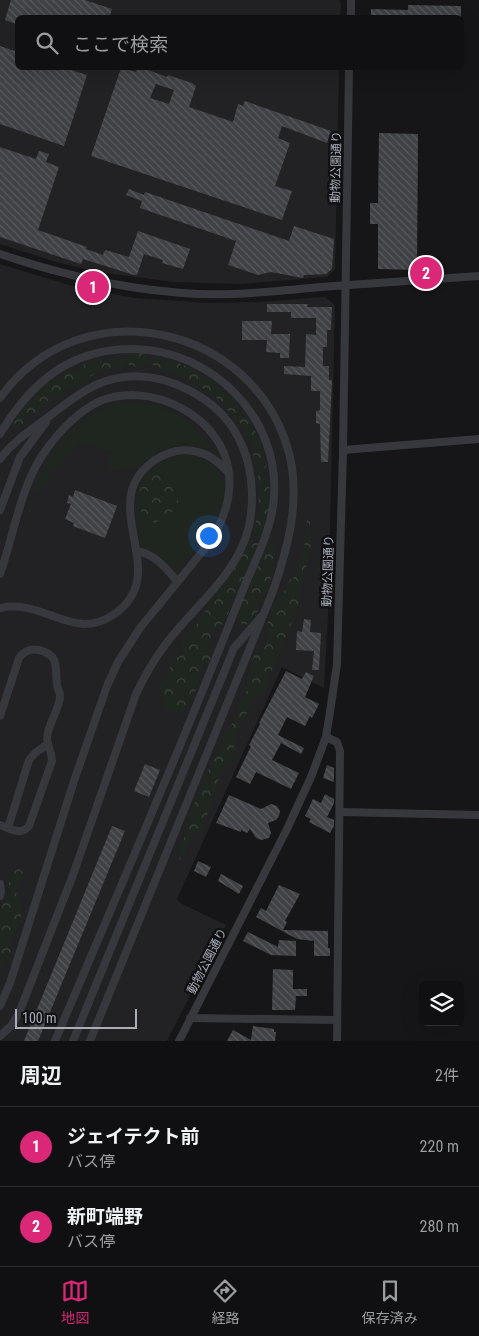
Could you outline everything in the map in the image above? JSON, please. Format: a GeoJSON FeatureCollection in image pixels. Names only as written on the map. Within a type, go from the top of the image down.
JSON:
{"type":"FeatureCollection","features":[{"type":"Feature","properties":{"kind":"street"},"geometry":{"type":"LineString","coordinates":[[351,0],[351,15]]}},
{"type":"Feature","properties":{"kind":"street","name":"動物公園通り"},"geometry":{"type":"LineString","coordinates":[[178,1041],[287,829],[311,777],[326,737],[337,664],[350,70]]}},
{"type":"Feature","properties":{"kind":"street"},"geometry":{"type":"LineString","coordinates":[[0,254],[86,279],[166,292],[235,294],[479,276]]}},
{"type":"Feature","properties":{"kind":"street"},"geometry":{"type":"LineString","coordinates":[[0,398],[27,369],[52,351],[88,337],[120,331],[143,331],[179,338],[217,356],[239,372],[255,388],[276,421],[290,457],[293,478],[290,535],[280,572],[90,1041]]}},
{"type":"Feature","properties":{"kind":"street"},"geometry":{"type":"LineString","coordinates":[[0,434],[24,398],[50,374],[67,364],[114,350],[143,349],[159,351],[188,360],[201,367],[228,386],[239,397],[250,410],[266,439],[274,477],[272,512],[261,548],[195,710],[55,1041]]}},
{"type":"Feature","properties":{"kind":"street"},"geometry":{"type":"LineString","coordinates":[[0,459],[26,432],[95,384],[123,377],[150,377],[168,381],[185,388],[214,408],[226,420],[238,437],[249,470],[250,512],[249,526],[230,567],[165,645],[136,694],[73,875],[22,1004],[12,1026],[0,1036]]}},
{"type":"Feature","properties":{"kind":"street"},"geometry":{"type":"LineString","coordinates":[[0,574],[35,467],[46,450],[72,421],[90,406],[117,396],[142,394],[169,401],[203,424],[216,439],[224,454],[229,473],[228,504],[222,520],[215,534],[152,610],[128,645],[102,696],[10,983],[0,1006]]}},
{"type":"Feature","properties":{"kind":"street"},"geometry":{"type":"LineString","coordinates":[[0,510],[20,457],[52,414]]}},
{"type":"Feature","properties":{"kind":"street"},"geometry":{"type":"LineString","coordinates":[[343,450],[479,439]]}},
{"type":"Feature","properties":{"kind":"street"},"geometry":{"type":"LineString","coordinates":[[0,608],[23,606],[75,623],[93,623],[104,620],[122,608],[134,592],[138,573],[131,516],[131,494],[134,485],[145,468],[168,453],[188,450],[207,455],[217,461],[229,473]]}},
{"type":"Feature","properties":{"kind":"street"},"geometry":{"type":"LineString","coordinates":[[136,551],[149,554],[177,581]]}},
{"type":"Feature","properties":{"kind":"street"},"geometry":{"type":"LineString","coordinates":[[73,1041],[234,648],[265,612]]}},
{"type":"Feature","properties":{"kind":"street"},"geometry":{"type":"LineString","coordinates":[[0,716],[19,658],[23,653],[31,649],[46,653],[55,661],[57,683],[61,696],[47,738],[52,751],[52,761],[29,826],[23,832],[4,827],[29,760],[48,744]]}},
{"type":"Feature","properties":{"kind":"street"},"geometry":{"type":"LineString","coordinates":[[326,737],[337,742],[340,752],[337,1041]]}},
{"type":"Feature","properties":{"kind":"street"},"geometry":{"type":"LineString","coordinates":[[340,812],[479,815]]}},
{"type":"Feature","properties":{"kind":"street"},"geometry":{"type":"LineString","coordinates":[[0,884],[0,896]]}},
{"type":"Feature","properties":{"kind":"street"},"geometry":{"type":"LineString","coordinates":[[190,1018],[337,1020]]}},
{"type":"Feature","properties":{"kind":"shaded area"},"geometry":{"type":"Polygon","coordinates":[[[0,0],[339,0],[341,3],[340,15],[15,15],[15,70],[339,70],[335,269],[327,277],[240,284],[174,282],[97,272],[56,262],[0,244],[0,0]]]}},
{"type":"Feature","properties":{"kind":"shaded area"},"geometry":{"type":"Polygon","coordinates":[[[0,264],[79,288],[135,298],[210,303],[258,302],[325,297],[335,305],[328,615],[324,688],[282,667],[177,899],[180,903],[226,925],[167,1041],[0,1041],[0,264]]]}},
{"type":"Feature","properties":{"kind":"green space"},"geometry":{"type":"Polygon","coordinates":[[[135,352],[143,352],[150,361],[161,356],[167,361],[176,360],[181,365],[194,367],[204,377],[216,380],[225,392],[231,394],[238,401],[241,416],[249,419],[260,442],[267,465],[263,471],[271,495],[271,503],[263,535],[257,538],[254,531],[259,507],[258,478],[251,444],[240,423],[214,395],[182,376],[150,364],[137,367],[125,363],[120,371],[102,370],[77,386],[66,389],[61,396],[49,399],[38,412],[28,416],[22,425],[16,428],[11,426],[20,415],[22,407],[44,385],[54,381],[66,371],[76,372],[87,362],[95,359],[109,363],[117,356],[129,358],[135,352]]]}},
{"type":"Feature","properties":{"kind":"green space"},"geometry":{"type":"Polygon","coordinates":[[[136,402],[159,406],[178,415],[210,445],[206,449],[187,445],[170,447],[157,453],[141,465],[108,472],[107,464],[111,452],[81,443],[58,466],[40,493],[34,489],[50,457],[60,442],[73,429],[102,410],[118,404],[136,402]]]}},
{"type":"Feature","properties":{"kind":"green space"},"geometry":{"type":"Polygon","coordinates":[[[186,455],[213,465],[220,473],[224,482],[225,493],[223,505],[211,530],[177,572],[156,553],[141,549],[136,502],[141,483],[152,469],[168,459],[186,455]]]}},
{"type":"Feature","properties":{"kind":"green space"},"geometry":{"type":"Polygon","coordinates":[[[158,467],[162,469],[163,480],[174,486],[178,503],[170,515],[155,523],[145,518],[141,512],[139,497],[143,482],[158,467]]]}},
{"type":"Feature","properties":{"kind":"green space"},"geometry":{"type":"Polygon","coordinates":[[[310,517],[311,544],[297,609],[264,690],[254,699],[236,734],[232,760],[220,774],[209,810],[200,831],[194,832],[184,856],[179,860],[179,846],[186,835],[192,809],[206,774],[216,757],[224,736],[238,715],[238,705],[244,700],[247,678],[255,653],[267,645],[270,614],[288,581],[296,576],[304,551],[307,519],[310,517]]]}},
{"type":"Feature","properties":{"kind":"green space"},"geometry":{"type":"Polygon","coordinates":[[[254,540],[261,551],[273,543],[277,549],[268,587],[256,615],[244,626],[236,617],[236,597],[223,624],[211,630],[213,657],[202,666],[197,688],[182,713],[167,710],[157,689],[168,677],[171,661],[184,654],[181,644],[207,609],[233,558],[246,544],[254,540]]]}},
{"type":"Feature","properties":{"kind":"green space"},"geometry":{"type":"Polygon","coordinates":[[[17,867],[23,872],[16,892],[22,909],[20,925],[12,937],[10,952],[0,974],[0,917],[2,902],[9,891],[9,878],[17,867]]]}},
{"type":"Feature","properties":{"kind":"building"},"geometry":{"type":"Polygon","coordinates":[[[11,0],[85,0],[112,9],[110,15],[15,15],[15,24],[5,20],[11,0]]]}},
{"type":"Feature","properties":{"kind":"building"},"geometry":{"type":"Polygon","coordinates":[[[408,5],[461,6],[461,15],[371,15],[371,9],[408,10],[408,5]]]}},
{"type":"Feature","properties":{"kind":"building"},"geometry":{"type":"Polygon","coordinates":[[[0,46],[15,51],[15,70],[71,70],[87,75],[64,146],[0,124],[0,46]]]}},
{"type":"Feature","properties":{"kind":"building"},"geometry":{"type":"Polygon","coordinates":[[[120,70],[136,72],[137,70],[148,70],[192,83],[196,86],[189,107],[233,122],[238,104],[243,106],[245,101],[331,131],[327,143],[282,126],[278,138],[290,143],[275,186],[292,191],[282,220],[91,156],[120,70]],[[156,84],[150,98],[169,104],[174,90],[156,84]]]}},
{"type":"Feature","properties":{"kind":"building"},"geometry":{"type":"Polygon","coordinates":[[[379,133],[418,134],[417,270],[378,269],[378,224],[370,224],[370,203],[378,203],[379,133]]]}},
{"type":"Feature","properties":{"kind":"building"},"geometry":{"type":"Polygon","coordinates":[[[0,147],[36,159],[39,151],[49,154],[46,162],[59,167],[38,230],[87,247],[86,249],[103,255],[105,250],[129,257],[138,231],[190,249],[183,269],[162,263],[163,260],[144,254],[137,275],[134,275],[83,259],[81,264],[0,237],[0,147]]]}},
{"type":"Feature","properties":{"kind":"building"},"geometry":{"type":"Polygon","coordinates":[[[129,189],[144,195],[145,192],[289,241],[294,226],[334,239],[332,269],[326,274],[304,275],[303,278],[271,272],[258,275],[228,265],[236,241],[140,208],[142,201],[126,195],[129,189]]]}},
{"type":"Feature","properties":{"kind":"building"},"geometry":{"type":"Polygon","coordinates":[[[267,304],[308,304],[307,307],[332,307],[331,330],[327,330],[327,347],[323,347],[323,366],[329,366],[329,380],[332,380],[328,462],[321,462],[320,424],[316,423],[316,411],[320,410],[320,391],[311,391],[311,376],[284,374],[284,366],[305,367],[306,334],[316,335],[316,318],[291,318],[291,312],[267,312],[267,304]]]}},
{"type":"Feature","properties":{"kind":"building"},"geometry":{"type":"Polygon","coordinates":[[[242,321],[272,321],[271,334],[290,334],[289,358],[280,358],[280,353],[266,352],[267,340],[242,340],[242,321]]]}},
{"type":"Feature","properties":{"kind":"building"},"geometry":{"type":"Polygon","coordinates":[[[75,490],[117,506],[105,538],[73,526],[74,523],[65,519],[71,504],[67,503],[69,495],[73,497],[75,490]]]}},
{"type":"Feature","properties":{"kind":"building"},"geometry":{"type":"Polygon","coordinates":[[[304,619],[311,620],[310,632],[321,633],[319,670],[312,670],[314,651],[296,650],[297,631],[302,632],[304,619]]]}},
{"type":"Feature","properties":{"kind":"building"},"geometry":{"type":"Polygon","coordinates":[[[286,671],[302,679],[306,672],[314,676],[305,697],[319,704],[312,718],[310,716],[305,726],[287,717],[278,735],[304,748],[301,754],[281,743],[272,760],[299,773],[291,789],[256,772],[250,784],[236,777],[251,746],[249,745],[259,723],[286,671]]]}},
{"type":"Feature","properties":{"kind":"building"},"geometry":{"type":"Polygon","coordinates":[[[145,764],[160,770],[149,797],[134,791],[145,764]]]}},
{"type":"Feature","properties":{"kind":"building"},"geometry":{"type":"Polygon","coordinates":[[[327,765],[334,768],[334,782],[323,778],[327,765]]]}},
{"type":"Feature","properties":{"kind":"building"},"geometry":{"type":"Polygon","coordinates":[[[325,794],[334,799],[327,817],[334,820],[334,826],[330,833],[309,822],[311,819],[305,816],[313,799],[321,803],[325,794]]]}},
{"type":"Feature","properties":{"kind":"building"},"geometry":{"type":"Polygon","coordinates":[[[229,795],[261,809],[271,804],[277,806],[280,811],[279,816],[276,820],[268,823],[271,833],[269,838],[261,840],[256,838],[250,829],[247,833],[241,830],[241,832],[216,823],[229,795]]]}},
{"type":"Feature","properties":{"kind":"building"},"geometry":{"type":"Polygon","coordinates":[[[112,826],[125,831],[38,1041],[24,1041],[112,826]]]}},
{"type":"Feature","properties":{"kind":"building"},"geometry":{"type":"Polygon","coordinates":[[[198,861],[211,867],[206,877],[194,871],[198,861]]]}},
{"type":"Feature","properties":{"kind":"building"},"geometry":{"type":"Polygon","coordinates":[[[221,874],[243,886],[239,894],[218,881],[221,874]]]}},
{"type":"Feature","properties":{"kind":"building"},"geometry":{"type":"Polygon","coordinates":[[[279,885],[300,894],[285,921],[287,922],[283,930],[328,931],[330,956],[314,956],[314,941],[297,939],[256,917],[261,908],[266,911],[279,885]]]}},
{"type":"Feature","properties":{"kind":"building"},"geometry":{"type":"Polygon","coordinates":[[[248,932],[278,947],[279,940],[296,941],[296,956],[271,955],[243,941],[248,932]]]}},
{"type":"Feature","properties":{"kind":"building"},"geometry":{"type":"Polygon","coordinates":[[[273,969],[293,970],[293,989],[307,989],[307,996],[296,996],[295,1010],[272,1010],[273,969]]]}},
{"type":"Feature","properties":{"kind":"building"},"geometry":{"type":"Polygon","coordinates":[[[253,1026],[274,1029],[274,1032],[276,1032],[275,1041],[227,1041],[233,1030],[251,1040],[253,1026]]]}},
{"type":"Feature","properties":{"kind":"place","name":"新町端野"},"geometry":{"type":"Point","coordinates":[426,273]}},
{"type":"Feature","properties":{"kind":"place","name":"ジェイテクト前"},"geometry":{"type":"Point","coordinates":[93,287]}}]}
